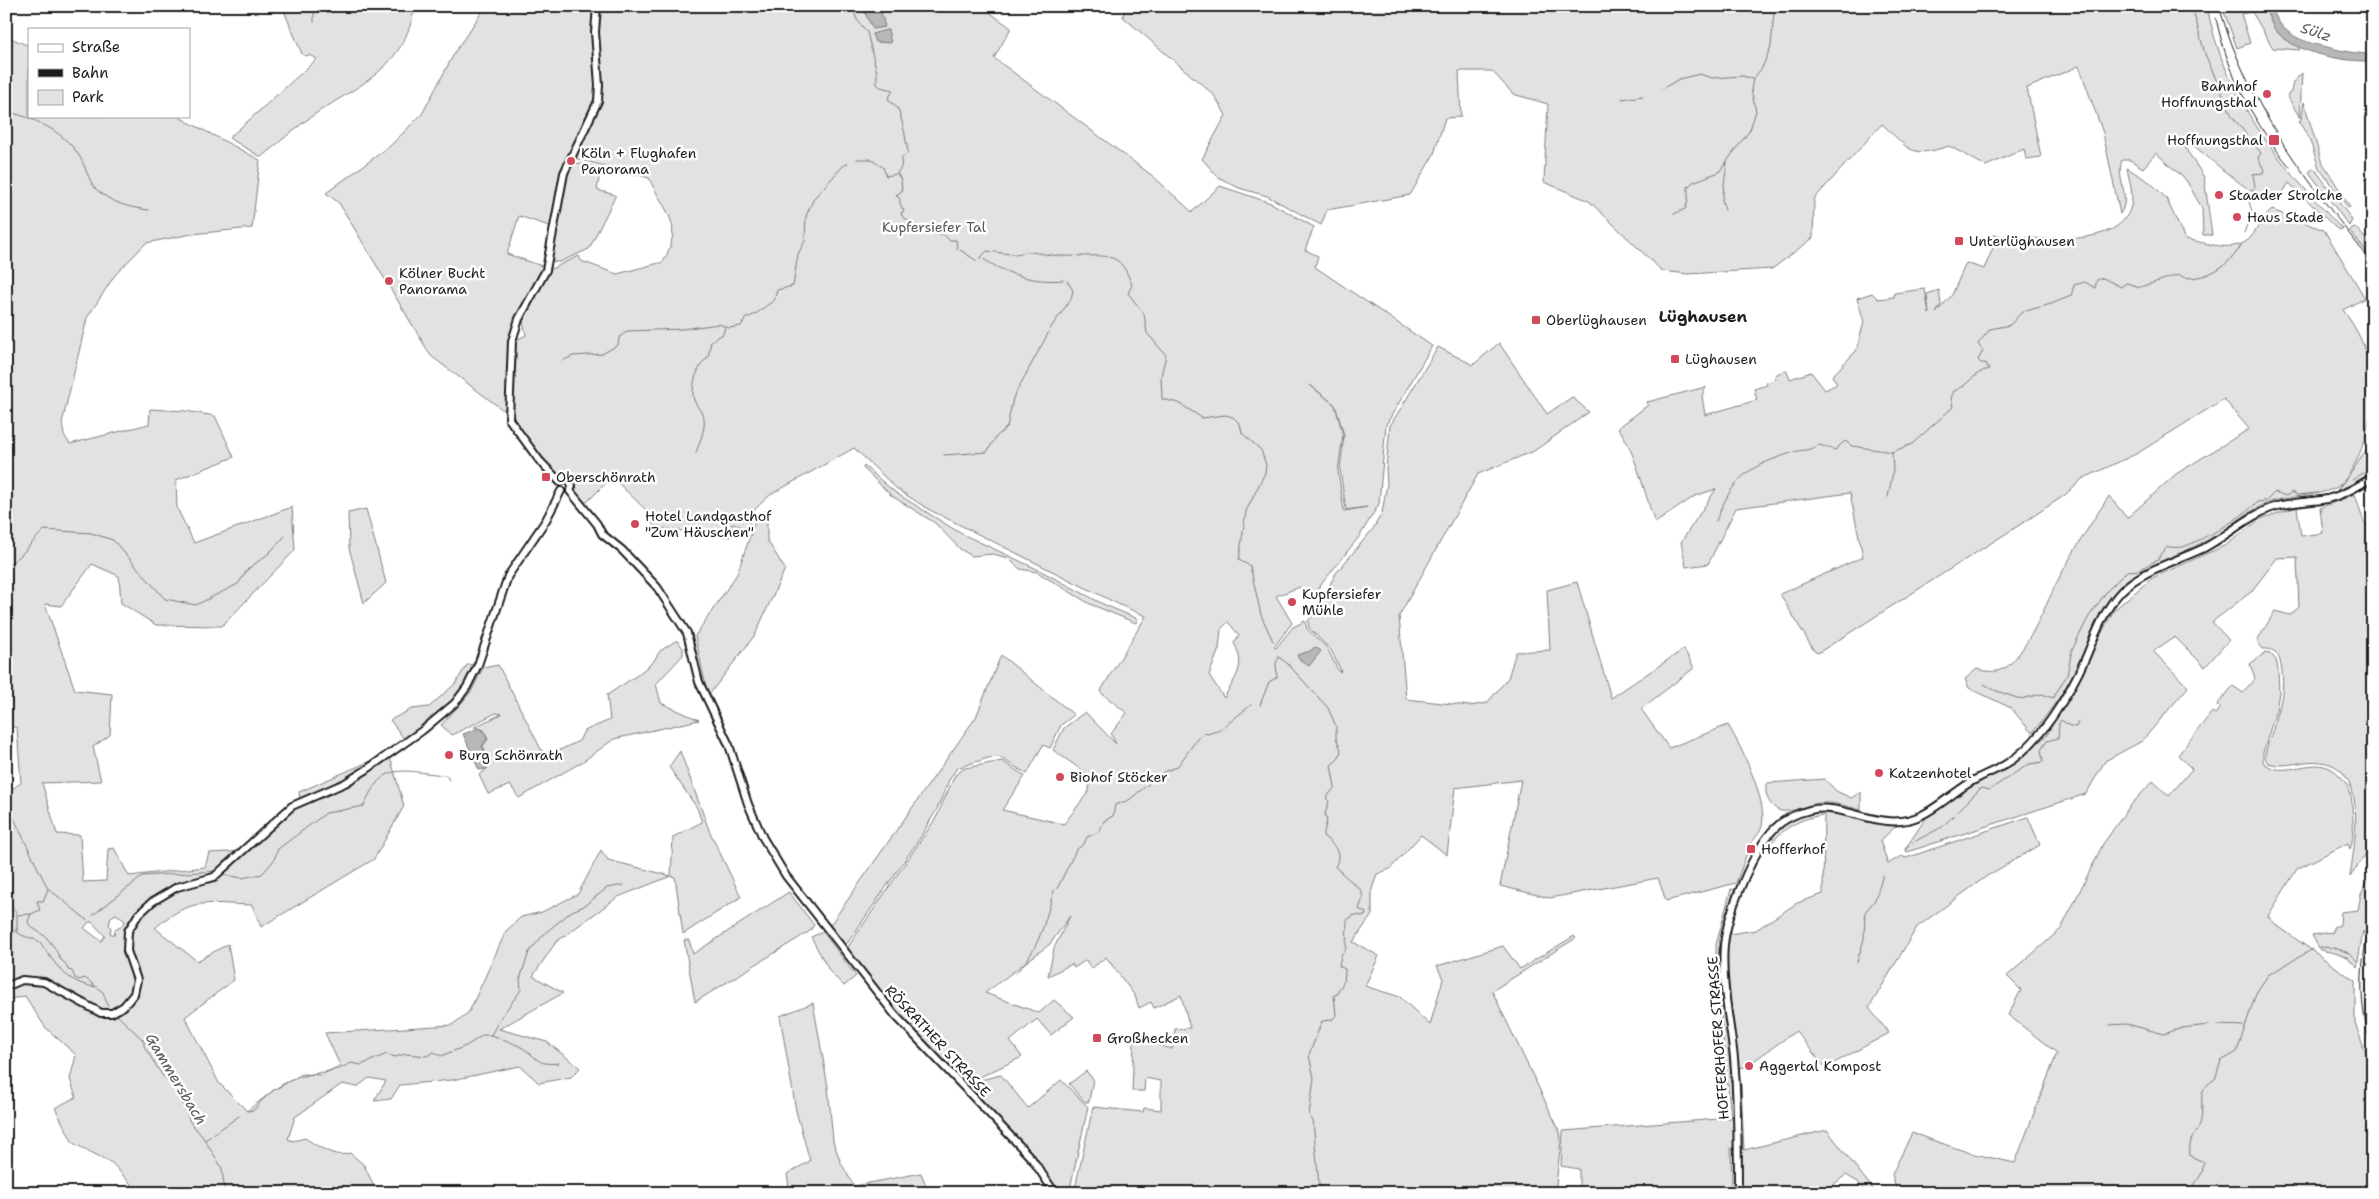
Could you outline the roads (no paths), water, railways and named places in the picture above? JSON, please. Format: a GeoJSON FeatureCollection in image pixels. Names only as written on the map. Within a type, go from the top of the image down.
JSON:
{"type":"FeatureCollection","features":[{"type":"Feature","properties":{"kind":"street"},"geometry":{"type":"LineString","coordinates":[[6,986],[22,980],[44,982],[101,1013],[112,1013],[124,1006],[134,994],[137,980],[127,950],[128,931],[138,916],[152,902],[177,887],[214,877],[292,806],[345,783],[366,770],[422,730],[455,703],[467,687],[478,665],[508,576],[546,520],[561,491],[560,482],[539,460],[509,419],[512,341],[519,319],[546,270],[564,173],[598,100],[599,85],[595,32],[597,6]]}},
{"type":"Feature","properties":{"kind":"street","name":"HOFFERHOFER STRASSE"},"geometry":{"type":"LineString","coordinates":[[1738,1193],[1736,1097],[1724,967],[1724,943],[1730,918],[1741,889],[1757,853],[1769,835],[1787,819],[1816,809],[1836,809],[1894,822],[1910,820],[1932,812],[1968,784],[2017,757],[2034,738],[2074,682],[2109,607],[2128,586],[2146,574],[2205,548],[2264,512],[2286,504],[2338,496],[2373,477]]}},
{"type":"Feature","properties":{"kind":"street"},"geometry":{"type":"LineString","coordinates":[[560,482],[565,479],[570,481],[572,486],[570,491],[566,493],[561,491]]}},
{"type":"Feature","properties":{"kind":"street","name":"RÖSRATHER STRASSE"},"geometry":{"type":"LineString","coordinates":[[570,491],[610,543],[622,550],[657,587],[684,628],[690,641],[699,682],[729,745],[748,804],[763,838],[786,876],[886,1004],[1019,1145],[1055,1193]]}},
{"type":"Feature","properties":{"kind":"waterway"},"geometry":{"type":"LineString","coordinates":[[314,6],[314,22]]}},
{"type":"Feature","properties":{"kind":"waterway"},"geometry":{"type":"LineString","coordinates":[[523,13],[534,6]]}},
{"type":"Feature","properties":{"kind":"waterway"},"geometry":{"type":"LineString","coordinates":[[852,6],[857,20],[867,32],[877,73],[877,84],[880,87],[893,90],[888,99],[898,109],[903,126],[908,153],[902,157],[901,168],[897,173],[901,180],[902,191],[896,195],[900,199],[900,204],[904,211],[901,213],[902,216],[931,234],[943,234],[949,240],[956,240],[957,248],[977,261],[987,251],[1074,256]]}},
{"type":"Feature","properties":{"kind":"waterway"},"geometry":{"type":"LineString","coordinates":[[1674,214],[1685,209],[1688,201],[1688,187],[1693,182],[1719,172],[1750,130],[1756,111],[1751,90],[1753,79],[1762,68],[1771,46],[1774,12],[1779,6]]}},
{"type":"Feature","properties":{"kind":"waterway"},"geometry":{"type":"LineString","coordinates":[[2192,6],[2205,54],[2232,116],[2261,153],[2258,158],[2264,170],[2263,173],[2253,174],[2255,187],[2252,192]]}},
{"type":"Feature","properties":{"kind":"waterway"},"geometry":{"type":"LineString","coordinates":[[1660,90],[1679,79],[1700,74],[1712,78],[1743,76],[1752,79]]}},
{"type":"Feature","properties":{"kind":"waterway"},"geometry":{"type":"LineString","coordinates":[[1622,99],[1643,96]]}},
{"type":"Feature","properties":{"kind":"waterway"},"geometry":{"type":"LineString","coordinates":[[6,112],[28,118]]}},
{"type":"Feature","properties":{"kind":"waterway"},"geometry":{"type":"LineString","coordinates":[[29,118],[56,132],[72,146],[83,162],[93,185],[102,194],[121,204],[149,210]]}},
{"type":"Feature","properties":{"kind":"waterway"},"geometry":{"type":"LineString","coordinates":[[857,159],[870,159],[883,167],[886,176],[896,174]]}},
{"type":"Feature","properties":{"kind":"waterway"},"geometry":{"type":"LineString","coordinates":[[1725,210],[1722,201],[1727,162]]}},
{"type":"Feature","properties":{"kind":"waterway"},"geometry":{"type":"LineString","coordinates":[[562,361],[573,356],[602,354],[618,345],[619,338],[627,331],[682,329],[719,324],[729,328],[741,326],[746,318],[774,301],[777,290],[793,286],[798,254],[805,241],[806,216],[814,198],[848,163]]}},
{"type":"Feature","properties":{"kind":"waterway"},"geometry":{"type":"LineString","coordinates":[[2244,233],[2252,211],[2249,196]]}},
{"type":"Feature","properties":{"kind":"waterway"},"geometry":{"type":"LineString","coordinates":[[1716,521],[1729,493],[1736,483],[1754,468],[1778,457],[1811,449],[1819,445],[1835,450],[1845,441],[1852,446],[1892,452],[1912,444],[1953,407],[1951,398],[1954,391],[1964,386],[1979,373],[1989,369],[1986,363],[1981,363],[1978,360],[1983,351],[1978,344],[1990,329],[2010,325],[2022,312],[2071,296],[2074,285],[2085,282],[2095,288],[2097,280],[2103,278],[2121,287],[2126,283],[2140,287],[2178,275],[2187,277],[2205,275],[2223,266],[2237,252],[2241,245]]}},
{"type":"Feature","properties":{"kind":"waterway"},"geometry":{"type":"LineString","coordinates":[[1078,256],[1106,256],[1112,258],[1118,261],[1128,274],[1132,285],[1128,293],[1144,314],[1147,333],[1166,355],[1161,376],[1162,399],[1179,403],[1202,418],[1225,415],[1233,417],[1240,424],[1242,433],[1261,450],[1266,465],[1265,473],[1246,511],[1239,560],[1250,566],[1261,615],[1273,641]]}},
{"type":"Feature","properties":{"kind":"waterway"},"geometry":{"type":"LineString","coordinates":[[982,258],[1000,269],[1031,279],[1063,280]]}},
{"type":"Feature","properties":{"kind":"waterway"},"geometry":{"type":"LineString","coordinates":[[944,455],[987,452],[996,437],[1007,427],[1013,398],[1052,326],[1071,299],[1073,290],[1067,281]]}},
{"type":"Feature","properties":{"kind":"waterway"},"geometry":{"type":"LineString","coordinates":[[696,453],[703,431],[704,418],[693,396],[695,380],[701,365],[708,357],[711,341],[723,334],[725,327]]}},
{"type":"Feature","properties":{"kind":"waterway"},"geometry":{"type":"LineString","coordinates":[[1888,497],[1893,472],[1892,452]]}},
{"type":"Feature","properties":{"kind":"waterway"},"geometry":{"type":"LineString","coordinates":[[2352,480],[2365,472],[2373,464]]}},
{"type":"Feature","properties":{"kind":"waterway"},"geometry":{"type":"LineString","coordinates":[[1984,684],[1994,690],[2020,699],[2042,694],[2053,698],[2067,675],[2072,650],[2088,618],[2107,591],[2127,571],[2139,570],[2158,559],[2167,547],[2183,547],[2211,534],[2232,522],[2257,502],[2266,501],[2275,492],[2286,496],[2292,492],[2297,495],[2318,493]]}},
{"type":"Feature","properties":{"kind":"waterway"},"geometry":{"type":"LineString","coordinates":[[6,566],[19,557],[44,530],[91,533],[113,540],[165,599],[196,605],[238,584],[248,569],[268,554],[285,536]]}},
{"type":"Feature","properties":{"kind":"waterway"},"geometry":{"type":"LineString","coordinates":[[1277,656],[1287,663],[1328,708],[1336,726],[1336,738],[1341,750],[1339,758],[1331,765],[1335,787],[1326,798],[1329,802],[1325,814],[1327,820],[1323,836],[1334,846],[1338,853],[1335,867],[1361,890],[1363,898],[1359,909],[1366,913],[1365,916],[1354,915],[1347,920],[1346,949],[1341,955],[1339,966],[1345,969],[1344,978],[1338,994],[1334,995],[1336,1015],[1332,1020],[1322,1021],[1309,1055],[1314,1078],[1309,1115],[1313,1121],[1319,1185],[1324,1193]]}},
{"type":"Feature","properties":{"kind":"waterway"},"geometry":{"type":"LineString","coordinates":[[1260,705],[1269,682],[1277,677],[1276,662],[1279,658]]}},
{"type":"Feature","properties":{"kind":"waterway"},"geometry":{"type":"LineString","coordinates":[[1015,974],[1036,945],[1054,891],[1058,887],[1076,850],[1084,844],[1087,837],[1099,832],[1104,821],[1113,816],[1115,805],[1129,800],[1163,772],[1177,767],[1200,735],[1205,732],[1207,734],[1220,730],[1251,705]]}},
{"type":"Feature","properties":{"kind":"waterway"},"geometry":{"type":"LineString","coordinates":[[1904,851],[1912,843],[1942,827],[1981,788],[1989,790],[2029,764],[2043,762],[2041,750],[2047,741],[2058,738],[2061,720],[2070,726],[2076,727],[2078,722]]}},
{"type":"Feature","properties":{"kind":"waterway"},"geometry":{"type":"LineString","coordinates":[[226,875],[242,878],[262,874],[274,860],[278,849],[326,813],[364,806],[371,791],[387,775],[406,771],[446,775],[449,780]]}},
{"type":"Feature","properties":{"kind":"waterway","name":"Gammersbach"},"geometry":{"type":"LineString","coordinates":[[6,802],[48,889],[43,901],[37,901],[40,910],[31,914],[28,921],[30,926],[46,937],[61,960],[66,964],[68,970],[72,971],[75,978],[79,980],[85,978],[103,992],[108,1006]]}},
{"type":"Feature","properties":{"kind":"waterway"},"geometry":{"type":"LineString","coordinates":[[93,915],[143,876],[215,871]]}},
{"type":"Feature","properties":{"kind":"waterway"},"geometry":{"type":"LineString","coordinates":[[1857,962],[1864,939],[1865,912],[1875,900],[1883,875]]}},
{"type":"Feature","properties":{"kind":"waterway"},"geometry":{"type":"LineString","coordinates":[[247,1111],[254,1110],[260,1102],[281,1085],[307,1075],[339,1069],[351,1063],[361,1065],[387,1054],[395,1057],[405,1054],[427,1056],[434,1052],[441,1056],[466,1046],[483,1035],[491,1035],[501,1017],[521,990],[520,979],[529,952],[545,933],[572,911],[584,906],[607,888],[624,885]]}},
{"type":"Feature","properties":{"kind":"waterway"},"geometry":{"type":"LineString","coordinates":[[49,889],[87,920]]}},
{"type":"Feature","properties":{"kind":"waterway"},"geometry":{"type":"LineString","coordinates":[[6,896],[17,914]]}},
{"type":"Feature","properties":{"kind":"waterway"},"geometry":{"type":"LineString","coordinates":[[31,914],[17,915],[17,932],[40,942],[63,972],[76,982],[95,987]]}},
{"type":"Feature","properties":{"kind":"waterway"},"geometry":{"type":"LineString","coordinates":[[6,944],[17,928]]}},
{"type":"Feature","properties":{"kind":"waterway"},"geometry":{"type":"LineString","coordinates":[[2320,947],[2335,948],[2349,953],[2358,962]]}},
{"type":"Feature","properties":{"kind":"waterway"},"geometry":{"type":"LineString","coordinates":[[2189,1193],[2202,1173],[2204,1162],[2190,1156],[2190,1143],[2200,1125],[2202,1096],[2205,1088],[2215,1079],[2221,1061],[2237,1052],[2256,993],[2268,975],[2313,949]]}},
{"type":"Feature","properties":{"kind":"waterway"},"geometry":{"type":"LineString","coordinates":[[2366,963],[2373,968]]}},
{"type":"Feature","properties":{"kind":"waterway","name":"Gammersbach"},"geometry":{"type":"LineString","coordinates":[[116,1014],[144,1041],[144,1046],[162,1075],[174,1088],[190,1122],[202,1136],[216,1158]]}},
{"type":"Feature","properties":{"kind":"waterway"},"geometry":{"type":"LineString","coordinates":[[2110,1025],[2127,1024],[2164,1034],[2182,1028],[2209,1025]]}},
{"type":"Feature","properties":{"kind":"waterway"},"geometry":{"type":"LineString","coordinates":[[2218,1025],[2243,1026]]}},
{"type":"Feature","properties":{"kind":"waterway"},"geometry":{"type":"LineString","coordinates":[[491,1035],[521,1047],[541,1062],[559,1063]]}},
{"type":"Feature","properties":{"kind":"waterway"},"geometry":{"type":"LineString","coordinates":[[205,1140],[239,1116]]}},
{"type":"Feature","properties":{"kind":"waterway","name":"Gammersbach"},"geometry":{"type":"LineString","coordinates":[[218,1161],[222,1169],[225,1193]]}},
{"type":"Feature","properties":{"kind":"waterway"},"geometry":{"type":"LineString","coordinates":[[876,1193],[896,1190],[906,1193]]}},
{"type":"Feature","properties":{"kind":"railway"},"geometry":{"type":"LineString","coordinates":[[2219,6],[2247,79],[2283,143],[2373,264]]}},
{"type":"Feature","properties":{"kind":"railway"},"geometry":{"type":"LineString","coordinates":[[2216,18],[2227,58],[2244,97],[2265,134],[2290,167]]}},
{"type":"Feature","properties":{"kind":"railway"},"geometry":{"type":"LineString","coordinates":[[2373,916],[2362,967],[2362,1001],[2373,1052]]}},
{"type":"Feature","properties":{"kind":"place","name":"Bahnhof Hoffnungsthal"},"geometry":{"type":"Point","coordinates":[2267,94]}},
{"type":"Feature","properties":{"kind":"place","name":"Hoffnungsthal"},"geometry":{"type":"Point","coordinates":[2274,140]}},
{"type":"Feature","properties":{"kind":"place","name":"Köln + Flughafen Panorama"},"geometry":{"type":"Point","coordinates":[571,161]}},
{"type":"Feature","properties":{"kind":"place","name":"Staader Strolche"},"geometry":{"type":"Point","coordinates":[2219,195]}},
{"type":"Feature","properties":{"kind":"place","name":"Haus Stade"},"geometry":{"type":"Point","coordinates":[2237,217]}},
{"type":"Feature","properties":{"kind":"place","name":"Unterlüghausen"},"geometry":{"type":"Point","coordinates":[1959,241]}},
{"type":"Feature","properties":{"kind":"place","name":"Kölner Bucht Panorama"},"geometry":{"type":"Point","coordinates":[389,281]}},
{"type":"Feature","properties":{"kind":"place","name":"Oberlüghausen"},"geometry":{"type":"Point","coordinates":[1536,320]}},
{"type":"Feature","properties":{"kind":"place","name":"Lüghausen"},"geometry":{"type":"Point","coordinates":[1675,359]}},
{"type":"Feature","properties":{"kind":"place","name":"Oberschönrath"},"geometry":{"type":"Point","coordinates":[546,477]}},
{"type":"Feature","properties":{"kind":"place","name":"Hotel Landgasthof \"Zum Häuschen\""},"geometry":{"type":"Point","coordinates":[635,524]}},
{"type":"Feature","properties":{"kind":"place","name":"Kupfersiefer Mühle"},"geometry":{"type":"Point","coordinates":[1292,602]}},
{"type":"Feature","properties":{"kind":"place","name":"Burg Schönrath"},"geometry":{"type":"Point","coordinates":[449,755]}},
{"type":"Feature","properties":{"kind":"place","name":"Katzenhotel"},"geometry":{"type":"Point","coordinates":[1879,773]}},
{"type":"Feature","properties":{"kind":"place","name":"Biohof Stöcker"},"geometry":{"type":"Point","coordinates":[1060,777]}},
{"type":"Feature","properties":{"kind":"place","name":"Hofferhof"},"geometry":{"type":"Point","coordinates":[1751,849]}},
{"type":"Feature","properties":{"kind":"place","name":"Großhecken"},"geometry":{"type":"Point","coordinates":[1097,1038]}},
{"type":"Feature","properties":{"kind":"place","name":"Aggertal Kompost"},"geometry":{"type":"Point","coordinates":[1749,1066]}},
{"type":"Feature","properties":{"kind":"district","name":"Lüghausen"},"geometry":{"type":"Point","coordinates":[1703,316]}},
{"type":"Feature","properties":{"kind":"water label","name":"Sülz"},"geometry":{"type":"Point","coordinates":[2316,32]}},
{"type":"Feature","properties":{"kind":"park label","name":"Kupfersiefer Tal"},"geometry":{"type":"Point","coordinates":[934,227]}}]}
